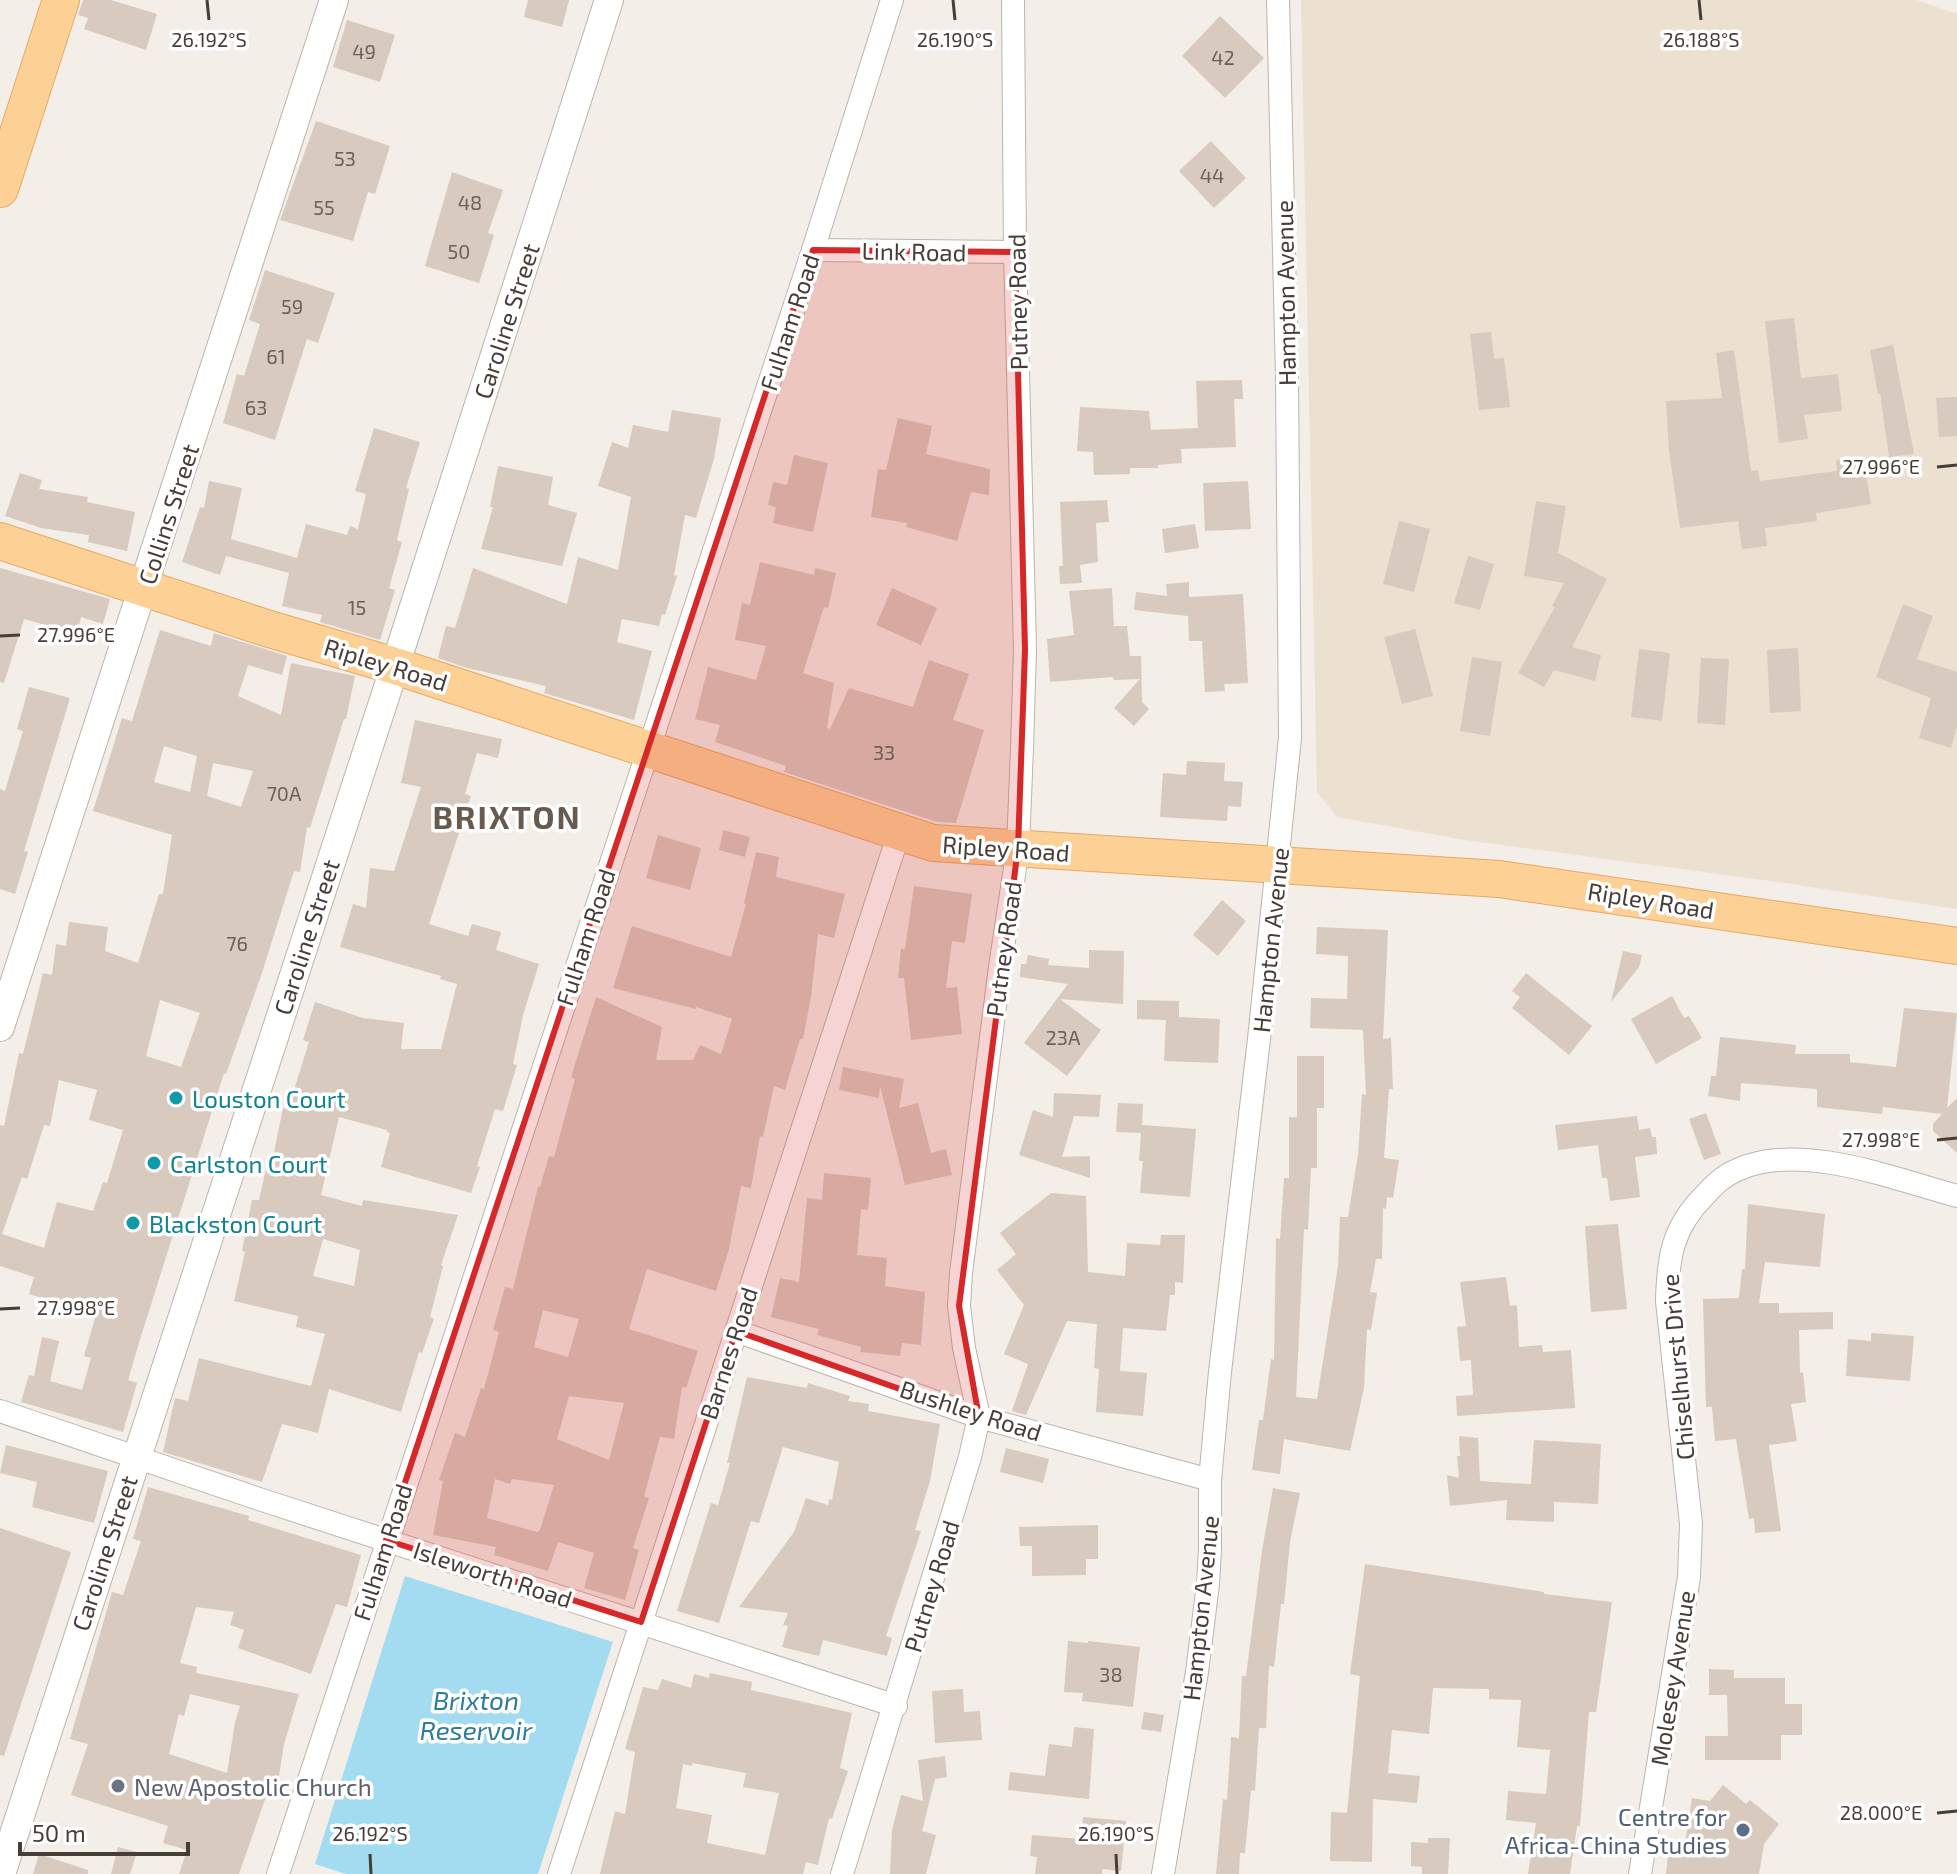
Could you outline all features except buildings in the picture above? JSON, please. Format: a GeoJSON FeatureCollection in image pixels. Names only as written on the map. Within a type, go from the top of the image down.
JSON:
{"type":"FeatureCollection","features":[{"type":"Feature","properties":{"kind":"main road"},"geometry":{"type":"LineString","coordinates":[[0,122],[39,0]]}},
{"type":"Feature","properties":{"kind":"main road"},"geometry":{"type":"LineString","coordinates":[[0,189],[61,0]]}},
{"type":"Feature","properties":{"kind":"main road","name":"Ripley Road"},"geometry":{"type":"LineString","coordinates":[[0,541],[266,628],[395,666],[933,843],[1539,883],[1957,946]]}},
{"type":"Feature","properties":{"kind":"street","name":"Collins Street"},"geometry":{"type":"LineString","coordinates":[[0,1027],[334,0]]}},
{"type":"Feature","properties":{"kind":"street","name":"Caroline Street"},"geometry":{"type":"LineString","coordinates":[[1,1874],[609,0]]}},
{"type":"Feature","properties":{"kind":"street","name":"Fulham Road"},"geometry":{"type":"LineString","coordinates":[[278,1874],[813,250],[892,0]]}},
{"type":"Feature","properties":{"kind":"street","name":"Putney Road"},"geometry":{"type":"LineString","coordinates":[[842,1874],[896,1706],[979,1417],[964,1348],[959,1306],[997,983],[1018,848],[1025,650],[1015,252],[1013,0]]}},
{"type":"Feature","properties":{"kind":"street","name":"Hampton Avenue"},"geometry":{"type":"LineString","coordinates":[[1163,1874],[1197,1672],[1208,1584],[1210,1480],[1290,738],[1278,0]]}},
{"type":"Feature","properties":{"kind":"street","name":"Link Road"},"geometry":{"type":"LineString","coordinates":[[813,250],[1015,252]]}},
{"type":"Feature","properties":{"kind":"street","name":"Barnes Road"},"geometry":{"type":"LineString","coordinates":[[559,1874],[899,833]]}},
{"type":"Feature","properties":{"kind":"street","name":"Chiselhurst Drive"},"geometry":{"type":"LineString","coordinates":[[1689,1577],[1691,1524],[1667,1301],[1668,1265],[1676,1234],[1690,1210],[1719,1180],[1738,1169],[1770,1160],[1789,1159],[1861,1170],[1957,1196]]}},
{"type":"Feature","properties":{"kind":"street","name":"Bushley Road"},"geometry":{"type":"LineString","coordinates":[[736,1331],[979,1417],[1210,1480]]}},
{"type":"Feature","properties":{"kind":"street","name":"Isleworth Road"},"geometry":{"type":"LineString","coordinates":[[0,1411],[896,1706]]}},
{"type":"Feature","properties":{"kind":"street","name":"Molesey Avenue"},"geometry":{"type":"LineString","coordinates":[[1640,1874],[1689,1577]]}},
{"type":"Feature","properties":{"kind":"highlighted area"},"geometry":{"type":"Polygon","coordinates":[[[813,250],[1015,252],[1025,650],[1018,848],[959,1306],[979,1417],[736,1331],[641,1622],[386,1540],[813,250]]]}},
{"type":"Feature","properties":{"kind":"shaded area"},"geometry":{"type":"Polygon","coordinates":[[[1301,0],[1916,0],[1957,14],[1957,909],[1465,840],[1337,817],[1317,792],[1301,0]]]}},
{"type":"Feature","properties":{"kind":"water","name":"Brixton Reservoir"},"geometry":{"type":"Polygon","coordinates":[[[405,1576],[613,1642],[538,1874],[346,1874],[315,1864],[405,1576]]]}},
{"type":"Feature","properties":{"kind":"place","name":"Louston Court"},"geometry":{"type":"Point","coordinates":[176,1098]}},
{"type":"Feature","properties":{"kind":"place","name":"Carlston Court"},"geometry":{"type":"Point","coordinates":[154,1163]}},
{"type":"Feature","properties":{"kind":"place","name":"Blackston Court"},"geometry":{"type":"Point","coordinates":[133,1223]}},
{"type":"Feature","properties":{"kind":"place","name":"New Apostolic Church"},"geometry":{"type":"Point","coordinates":[118,1786]}},
{"type":"Feature","properties":{"kind":"place","name":"Centre for Africa-China Studies"},"geometry":{"type":"Point","coordinates":[1743,1830]}},
{"type":"Feature","properties":{"kind":"district","name":"BRIXTON"},"geometry":{"type":"Point","coordinates":[507,816]}}]}
